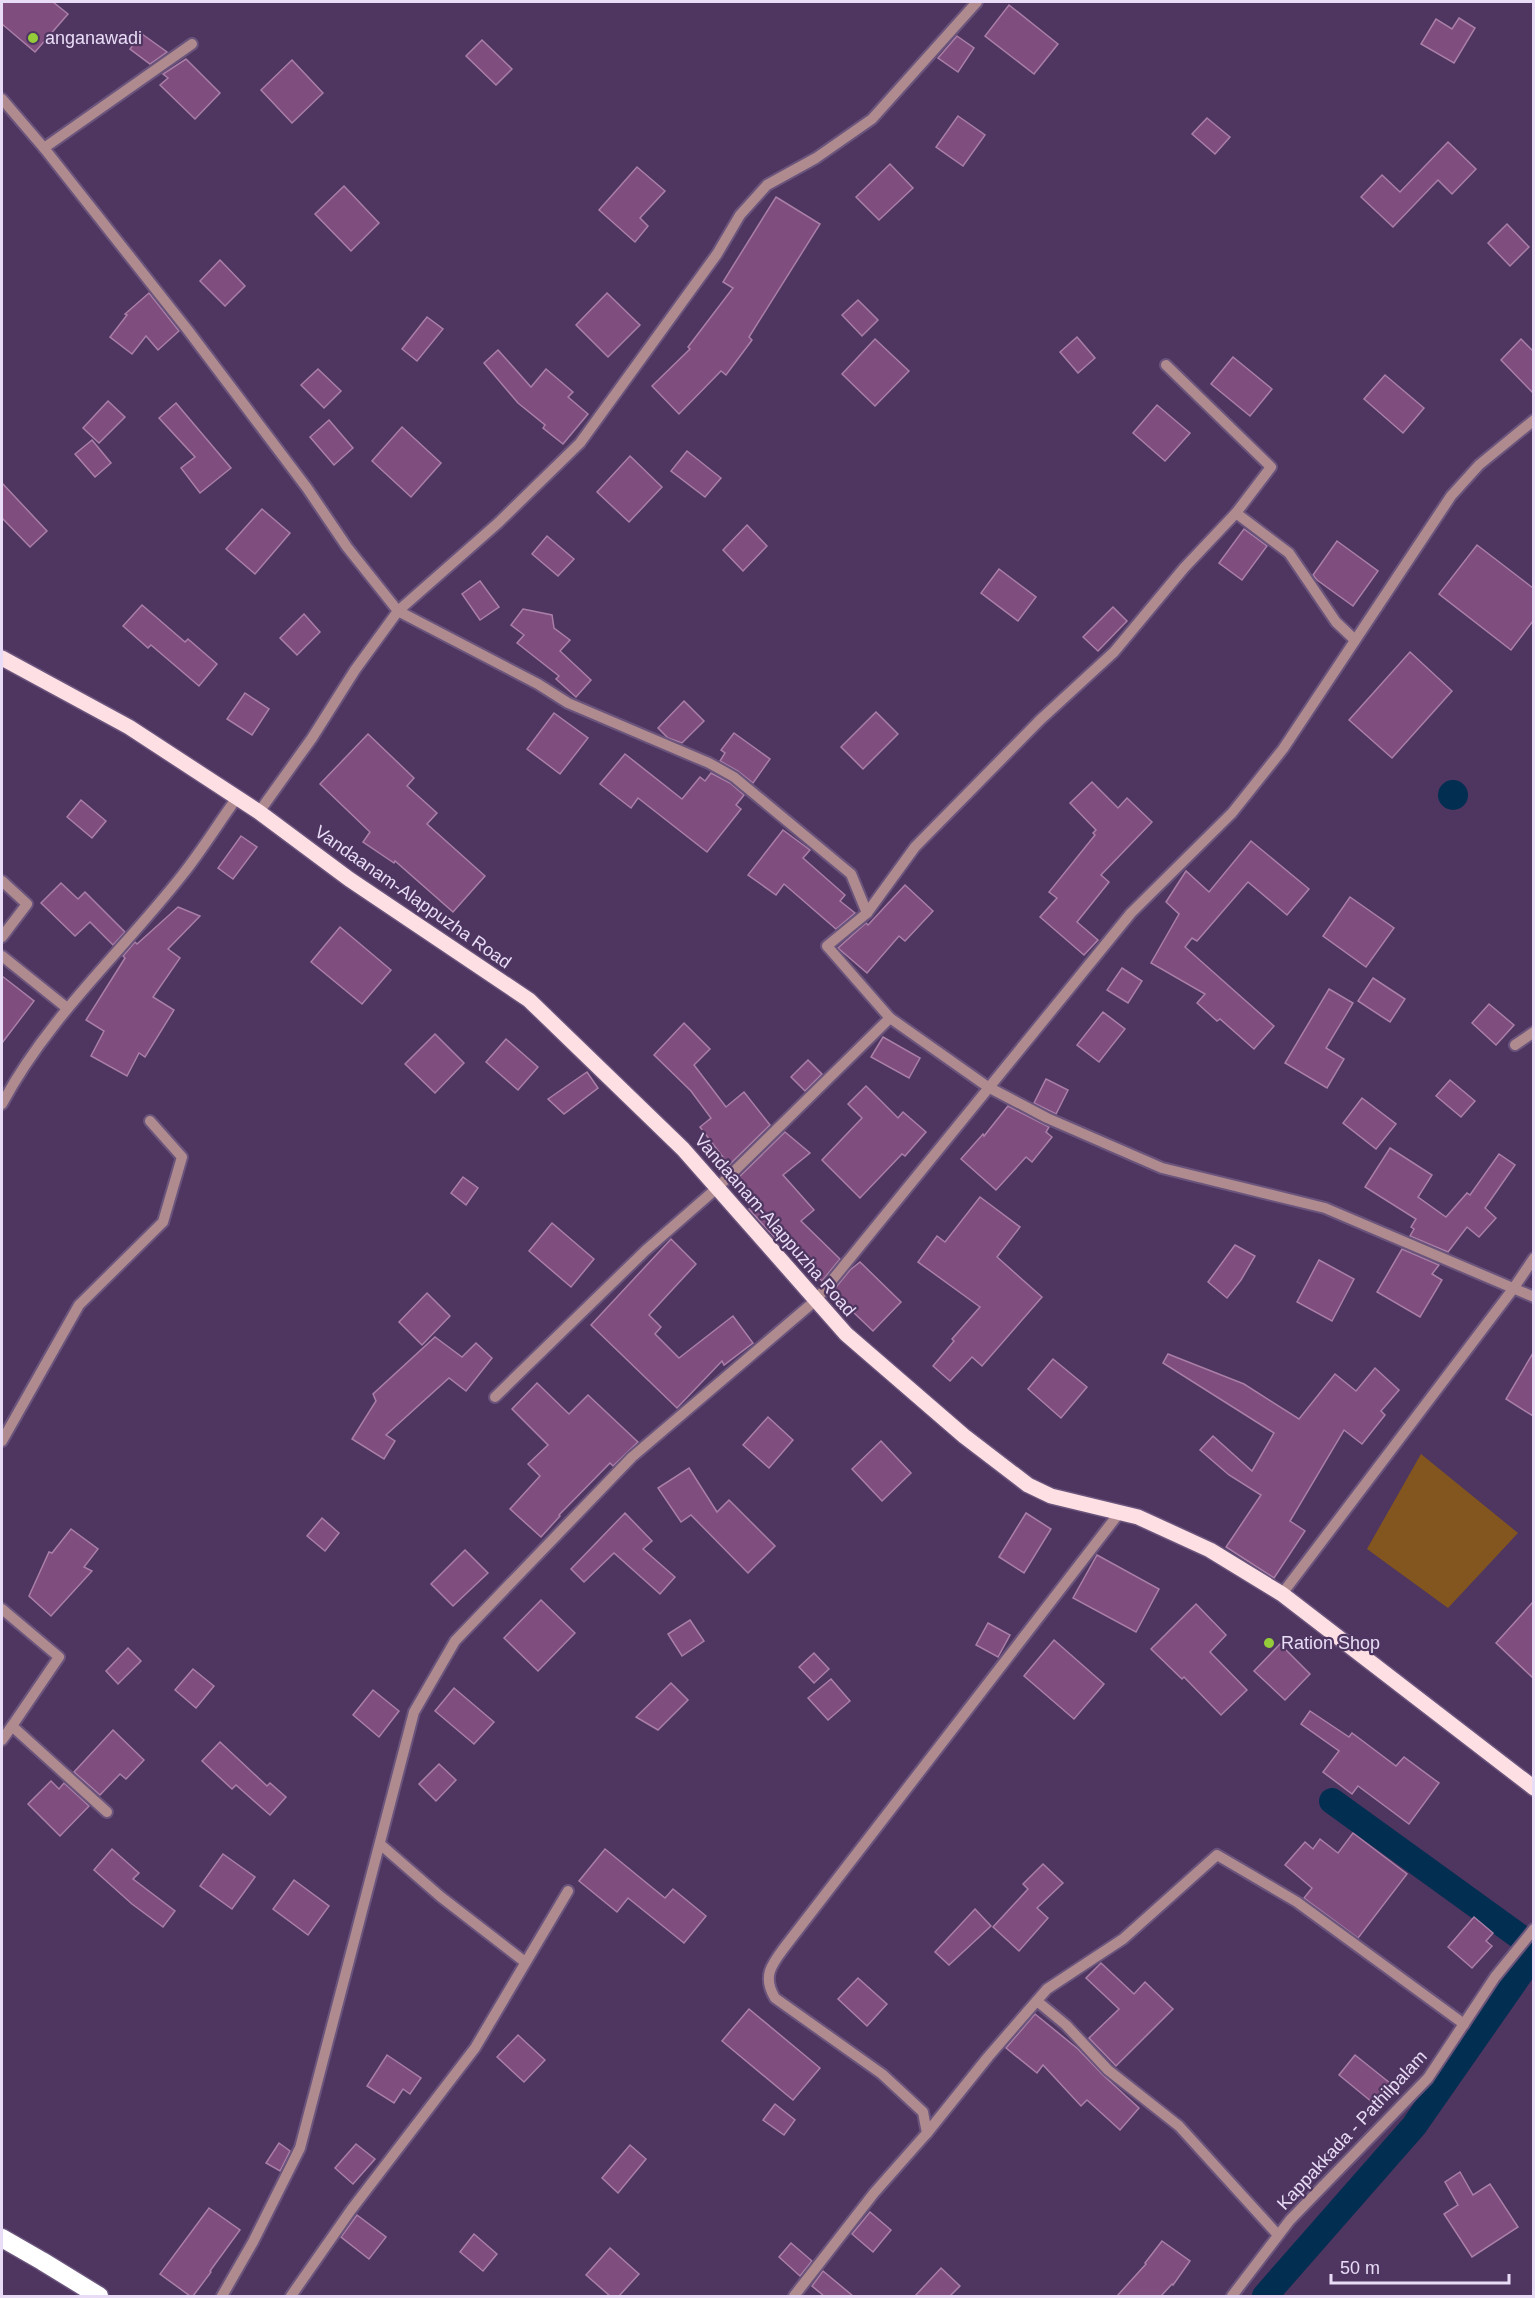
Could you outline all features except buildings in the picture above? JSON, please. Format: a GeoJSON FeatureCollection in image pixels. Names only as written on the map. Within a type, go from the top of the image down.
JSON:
{"type":"FeatureCollection","features":[{"type":"Feature","properties":{"kind":"highway"},"geometry":{"type":"LineString","coordinates":[[2,2238],[99,2296]]}},
{"type":"Feature","properties":{"kind":"main road","name":"Vandaanam-Alappuzha Road"},"geometry":{"type":"LineString","coordinates":[[2,658],[129,727],[259,812],[349,879],[529,1000],[683,1149],[846,1334],[964,1436],[1028,1485],[1051,1496],[1138,1516],[1210,1550],[1282,1594],[1533,1788]]}},
{"type":"Feature","properties":{"kind":"street"},"geometry":{"type":"LineString","coordinates":[[259,812],[312,738],[355,670],[398,611],[498,523],[580,443],[717,254],[740,215],[767,185],[816,158],[872,119],[977,2]]}},
{"type":"Feature","properties":{"kind":"street"},"geometry":{"type":"LineString","coordinates":[[44,148],[192,44]]}},
{"type":"Feature","properties":{"kind":"street"},"geometry":{"type":"LineString","coordinates":[[2,99],[44,148],[187,328],[307,488],[347,548],[398,611],[537,684],[568,703],[709,763],[734,777],[851,874],[867,913]]}},
{"type":"Feature","properties":{"kind":"street"},"geometry":{"type":"LineString","coordinates":[[1167,365],[1271,467],[1236,513],[1184,568],[1114,652],[1040,720],[915,847],[867,913],[827,946],[890,1018],[988,1087],[1047,1118],[1162,1168],[1325,1208],[1533,1297]]}},
{"type":"Feature","properties":{"kind":"street"},"geometry":{"type":"LineString","coordinates":[[222,2296],[258,2233],[300,2148],[414,1712],[455,1641],[632,1457],[816,1300],[1131,913],[1232,813],[1283,749],[1451,496],[1479,465],[1533,420]]}},
{"type":"Feature","properties":{"kind":"street"},"geometry":{"type":"LineString","coordinates":[[1236,513],[1290,554],[1336,622],[1355,640]]}},
{"type":"Feature","properties":{"kind":"street"},"geometry":{"type":"LineString","coordinates":[[2,1104],[17,1075],[67,1008],[183,874],[236,798]]}},
{"type":"Feature","properties":{"kind":"street"},"geometry":{"type":"LineString","coordinates":[[2,881],[27,904],[2,937]]}},
{"type":"Feature","properties":{"kind":"street"},"geometry":{"type":"LineString","coordinates":[[2,956],[67,1008]]}},
{"type":"Feature","properties":{"kind":"street"},"geometry":{"type":"LineString","coordinates":[[495,1397],[646,1250],[717,1188],[890,1018]]}},
{"type":"Feature","properties":{"kind":"street"},"geometry":{"type":"LineString","coordinates":[[1515,1045],[1533,1032]]}},
{"type":"Feature","properties":{"kind":"street"},"geometry":{"type":"LineString","coordinates":[[2,1441],[79,1305],[163,1222],[182,1157],[150,1121]]}},
{"type":"Feature","properties":{"kind":"street"},"geometry":{"type":"LineString","coordinates":[[1282,1594],[1513,1289],[1533,1258]]}},
{"type":"Feature","properties":{"kind":"street"},"geometry":{"type":"LineString","coordinates":[[927,2133],[923,2112],[882,2073],[776,1998],[769,1988],[768,1974],[787,1944],[1120,1512]]}},
{"type":"Feature","properties":{"kind":"street"},"geometry":{"type":"LineString","coordinates":[[2,1609],[59,1657],[2,1740]]}},
{"type":"Feature","properties":{"kind":"street"},"geometry":{"type":"LineString","coordinates":[[12,1726],[106,1812]]}},
{"type":"Feature","properties":{"kind":"street"},"geometry":{"type":"LineString","coordinates":[[380,1844],[441,1897],[525,1962]]}},
{"type":"Feature","properties":{"kind":"street"},"geometry":{"type":"LineString","coordinates":[[794,2296],[874,2193],[1047,1989],[1123,1939],[1217,1855],[1297,1902],[1464,2024]]}},
{"type":"Feature","properties":{"kind":"street"},"geometry":{"type":"LineString","coordinates":[[291,2296],[351,2210],[475,2048],[568,1891]]}},
{"type":"Feature","properties":{"kind":"street","name":"Kappakkada - Pathilpalam"},"geometry":{"type":"LineString","coordinates":[[1232,2296],[1290,2220],[1428,2078],[1495,1977],[1533,1930]]}},
{"type":"Feature","properties":{"kind":"street"},"geometry":{"type":"LineString","coordinates":[[1037,2001],[1066,2025],[1108,2070],[1179,2126],[1278,2235]]}},
{"type":"Feature","properties":{"kind":"shaded area"},"geometry":{"type":"Polygon","coordinates":[[[1421,1454],[1518,1533],[1448,1608],[1367,1549],[1421,1454]]]}},
{"type":"Feature","properties":{"kind":"water"},"geometry":{"type":"Polygon","coordinates":[[[1453,780],[1459,781],[1467,789],[1467,801],[1459,809],[1453,810],[1447,809],[1439,801],[1438,795],[1439,789],[1447,781],[1453,780]]]}},
{"type":"Feature","properties":{"kind":"waterway"},"geometry":{"type":"LineString","coordinates":[[1332,1801],[1534,1947]]}},
{"type":"Feature","properties":{"kind":"waterway"},"geometry":{"type":"LineString","coordinates":[[1265,2296],[1414,2126],[1534,1954]]}},
{"type":"Feature","properties":{"kind":"place","name":"anganawadi"},"geometry":{"type":"Point","coordinates":[33,38]}},
{"type":"Feature","properties":{"kind":"place","name":"Ration Shop"},"geometry":{"type":"Point","coordinates":[1269,1643]}}]}
